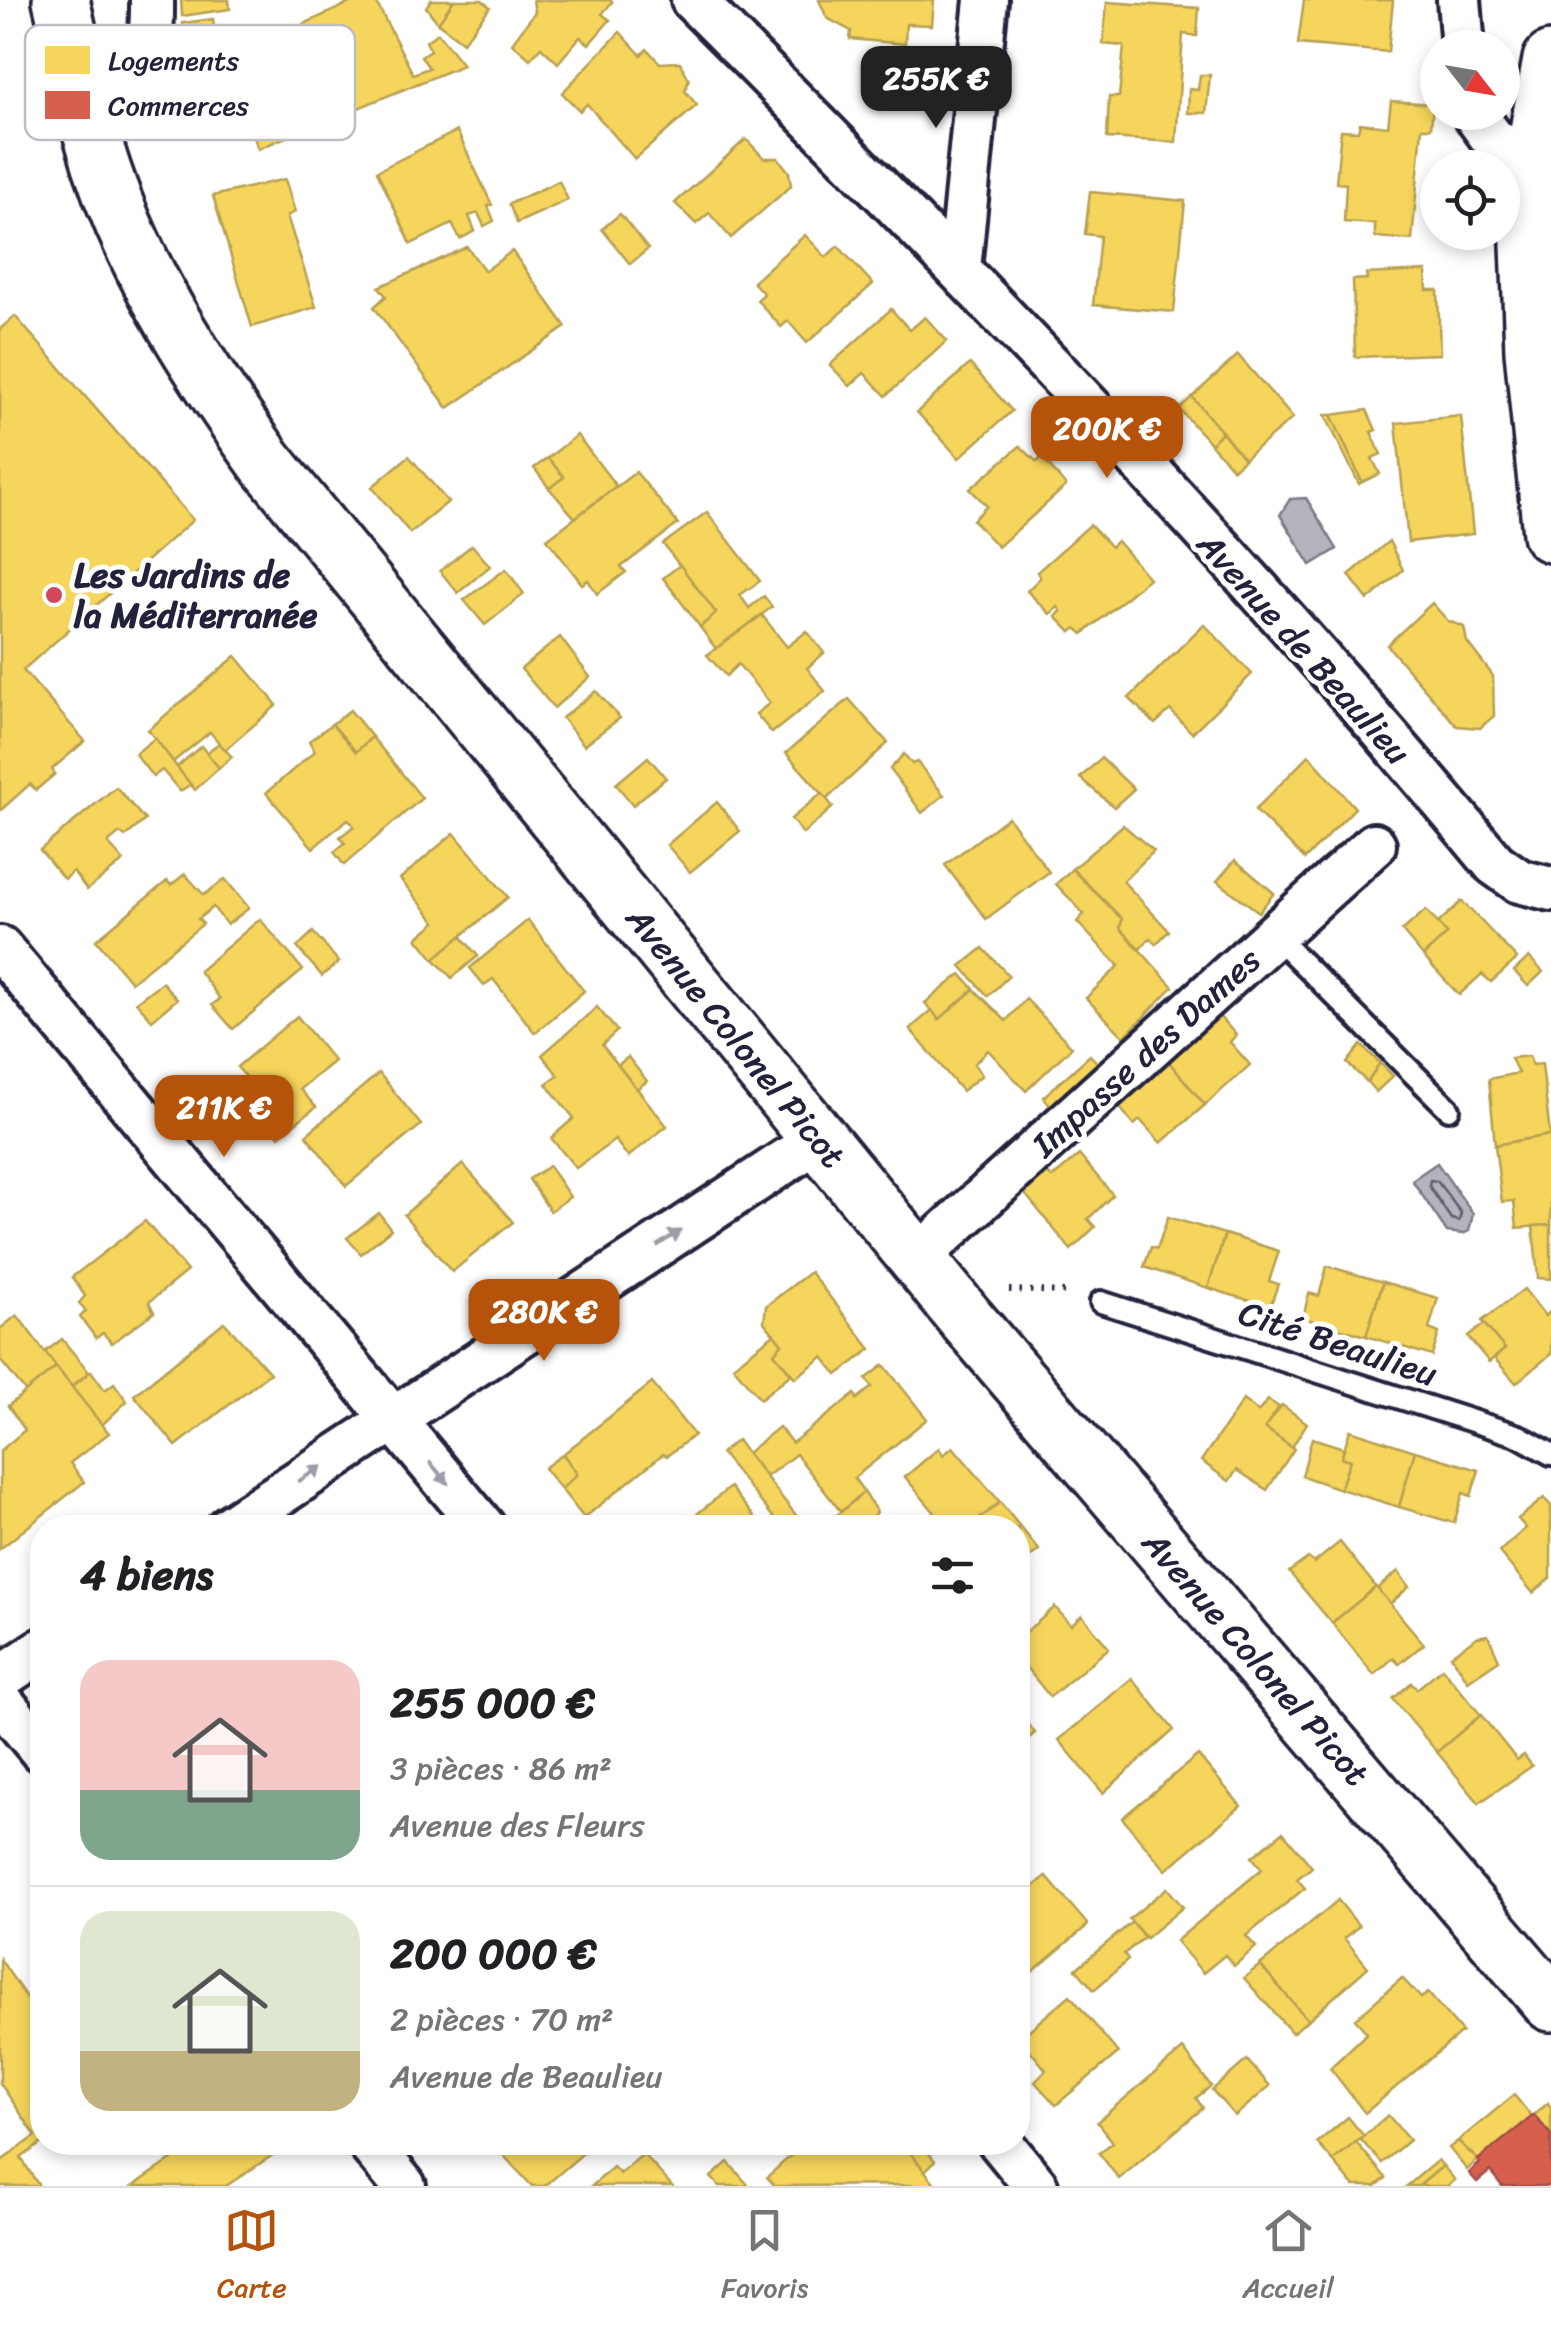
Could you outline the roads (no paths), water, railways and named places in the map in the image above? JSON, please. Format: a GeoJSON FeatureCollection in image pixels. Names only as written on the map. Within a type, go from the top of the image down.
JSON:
{"type":"FeatureCollection","features":[{"type":"Feature","properties":{"kind":"main road","name":"Avenue Colonel Picot"},"geometry":{"type":"LineString","coordinates":[[60,0],[66,25]]}},
{"type":"Feature","properties":{"kind":"main road"},"geometry":{"type":"LineString","coordinates":[[1551,60],[1527,191],[1534,351],[1551,534]]}},
{"type":"Feature","properties":{"kind":"main road","name":"Avenue Colonel Picot"},"geometry":{"type":"LineString","coordinates":[[96,140],[148,281],[203,376],[277,476],[967,1320],[1549,1999]]}},
{"type":"Feature","properties":{"kind":"street","name":"Avenue de Beaulieu"},"geometry":{"type":"LineString","coordinates":[[693,0],[960,269],[1316,659],[1495,864],[1519,882],[1551,889]]}},
{"type":"Feature","properties":{"kind":"street"},"geometry":{"type":"LineString","coordinates":[[960,269],[986,0]]}},
{"type":"Feature","properties":{"kind":"street"},"geometry":{"type":"LineString","coordinates":[[1459,0],[1462,30]]}},
{"type":"Feature","properties":{"kind":"street"},"geometry":{"type":"LineString","coordinates":[[1486,130],[1494,142],[1534,156]]}},
{"type":"Feature","properties":{"kind":"street","name":"Impasse des Dames"},"geometry":{"type":"LineString","coordinates":[[917,1258],[1374,845]]}},
{"type":"Feature","properties":{"kind":"street"},"geometry":{"type":"LineString","coordinates":[[0,948],[473,1515]]}},
{"type":"Feature","properties":{"kind":"street"},"geometry":{"type":"LineString","coordinates":[[248,1515],[819,1139]]}},
{"type":"Feature","properties":{"kind":"street"},"geometry":{"type":"LineString","coordinates":[[0,1678],[30,1658]]}},
{"type":"Feature","properties":{"kind":"street"},"geometry":{"type":"LineString","coordinates":[[0,1700],[30,1736]]}},
{"type":"Feature","properties":{"kind":"street"},"geometry":{"type":"LineString","coordinates":[[379,2155],[404,2186]]}},
{"type":"Feature","properties":{"kind":"street"},"geometry":{"type":"LineString","coordinates":[[1011,2155],[1036,2186]]}},
{"type":"Feature","properties":{"kind":"lane"},"geometry":{"type":"LineString","coordinates":[[1274,935],[1449,1109]]}},
{"type":"Feature","properties":{"kind":"lane","name":"Cité Beaulieu"},"geometry":{"type":"LineString","coordinates":[[1101,1302],[1519,1436],[1551,1454]]}},
{"type":"Feature","properties":{"kind":"water"},"geometry":{"type":"Polygon","coordinates":[[[1306,498],[1337,549],[1311,565],[1280,515],[1290,499],[1306,498]]]}},
{"type":"Feature","properties":{"kind":"water"},"geometry":{"type":"Polygon","coordinates":[[[1437,1163],[1473,1214],[1469,1231],[1463,1234],[1447,1232],[1412,1180],[1437,1163]]]}},
{"type":"Feature","properties":{"kind":"place","name":"Les Jardins de la Méditerranée"},"geometry":{"type":"Point","coordinates":[54,595]}}]}
